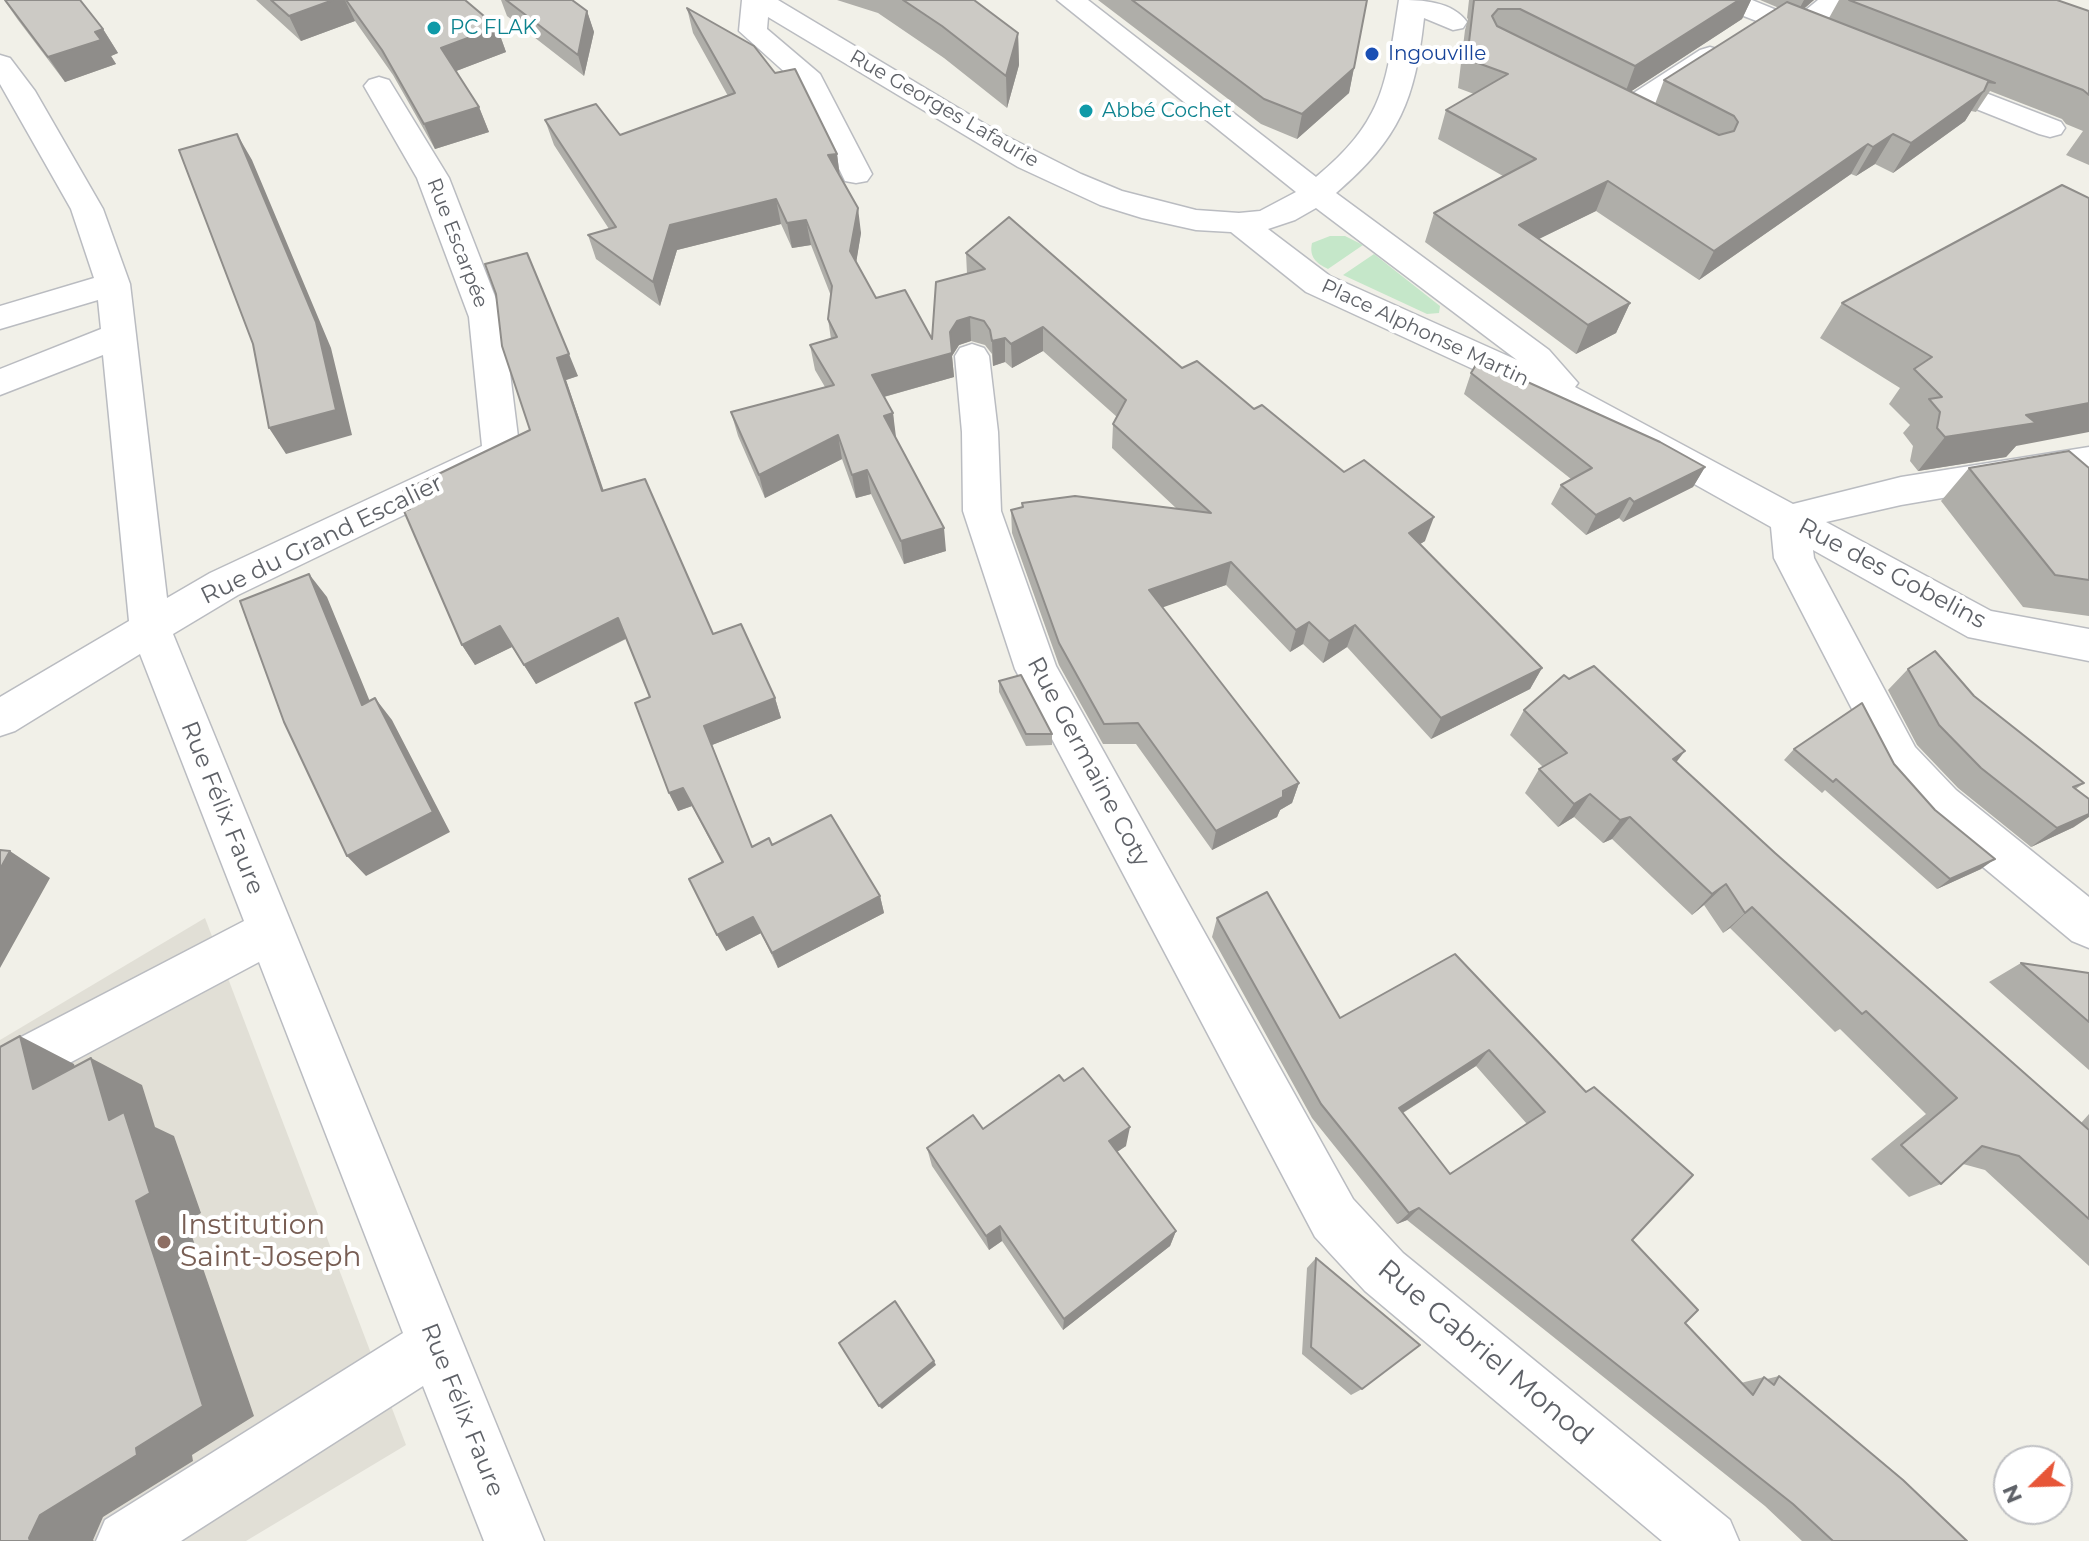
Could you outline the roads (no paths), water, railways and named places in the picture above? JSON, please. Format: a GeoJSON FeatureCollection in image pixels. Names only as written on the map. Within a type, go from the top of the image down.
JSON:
{"type":"FeatureCollection","features":[{"type":"Feature","properties":{"kind":"street"},"geometry":{"type":"LineString","coordinates":[[758,0],[753,31],[810,80],[856,174]]}},
{"type":"Feature","properties":{"kind":"street","name":"Rue Georges Lafaurie"},"geometry":{"type":"LineString","coordinates":[[758,0],[1027,159],[1127,204],[1182,218],[1241,224],[1285,213],[1318,194],[1364,150],[1391,110],[1402,76],[1413,1]]}},
{"type":"Feature","properties":{"kind":"street","name":"Place Alphonse Martin"},"geometry":{"type":"LineString","coordinates":[[1071,0],[1318,194],[1537,358],[1577,402]]}},
{"type":"Feature","properties":{"kind":"street"},"geometry":{"type":"LineString","coordinates":[[1728,0],[1844,47]]}},
{"type":"Feature","properties":{"kind":"street"},"geometry":{"type":"LineString","coordinates":[[1800,29],[1834,0]]}},
{"type":"Feature","properties":{"kind":"street"},"geometry":{"type":"LineString","coordinates":[[1413,1],[1453,22]]}},
{"type":"Feature","properties":{"kind":"street"},"geometry":{"type":"LineString","coordinates":[[1625,111],[1770,17]]}},
{"type":"Feature","properties":{"kind":"street","name":"Rue Félix Faure"},"geometry":{"type":"LineString","coordinates":[[0,64],[20,91],[87,209],[113,284],[150,627],[514,1541]]}},
{"type":"Feature","properties":{"kind":"street"},"geometry":{"type":"LineString","coordinates":[[1903,70],[2050,128]]}},
{"type":"Feature","properties":{"kind":"street","name":"Rue Escarpée"},"geometry":{"type":"LineString","coordinates":[[379,86],[433,178],[486,317]]}},
{"type":"Feature","properties":{"kind":"street"},"geometry":{"type":"LineString","coordinates":[[1597,97],[1652,125]]}},
{"type":"Feature","properties":{"kind":"street","name":"Place Alphonse Martin"},"geometry":{"type":"LineString","coordinates":[[1241,224],[1318,284],[1577,402],[1790,519]]}},
{"type":"Feature","properties":{"kind":"street"},"geometry":{"type":"LineString","coordinates":[[0,318],[113,284]]}},
{"type":"Feature","properties":{"kind":"street","name":"Rue du Grand Escalier"},"geometry":{"type":"LineString","coordinates":[[150,627],[224,584],[501,453],[486,317]]}},
{"type":"Feature","properties":{"kind":"street"},"geometry":{"type":"LineString","coordinates":[[1454,348],[1486,320]]}},
{"type":"Feature","properties":{"kind":"street"},"geometry":{"type":"LineString","coordinates":[[0,383],[119,335]]}},
{"type":"Feature","properties":{"kind":"street","name":"Rue Germaine Coty"},"geometry":{"type":"LineString","coordinates":[[972,356],[980,432],[982,511],[1036,669],[1291,1139]]}},
{"type":"Feature","properties":{"kind":"street"},"geometry":{"type":"LineString","coordinates":[[2089,460],[1893,493],[1824,507],[1790,519],[1794,558],[1900,760],[1940,804],[2089,926]]}},
{"type":"Feature","properties":{"kind":"street","name":"Rue des Gobelins"},"geometry":{"type":"LineString","coordinates":[[1790,519],[1982,626],[2089,645]]}},
{"type":"Feature","properties":{"kind":"street"},"geometry":{"type":"LineString","coordinates":[[0,718],[150,627]]}},
{"type":"Feature","properties":{"kind":"street"},"geometry":{"type":"LineString","coordinates":[[0,1075],[271,931]]}},
{"type":"Feature","properties":{"kind":"street","name":"Rue Gabriel Monod"},"geometry":{"type":"LineString","coordinates":[[1291,1139],[1334,1218],[1384,1272],[1709,1541]]}},
{"type":"Feature","properties":{"kind":"street"},"geometry":{"type":"LineString","coordinates":[[126,1541],[436,1345]]}},
{"type":"Feature","properties":{"kind":"place","name":"PC FLAK"},"geometry":{"type":"Point","coordinates":[434,28]}},
{"type":"Feature","properties":{"kind":"place","name":"Ingouville"},"geometry":{"type":"Point","coordinates":[1372,54]}},
{"type":"Feature","properties":{"kind":"place","name":"Abbé Cochet"},"geometry":{"type":"Point","coordinates":[1086,111]}},
{"type":"Feature","properties":{"kind":"place","name":"Institution Saint-Joseph"},"geometry":{"type":"Point","coordinates":[164,1242]}}]}
